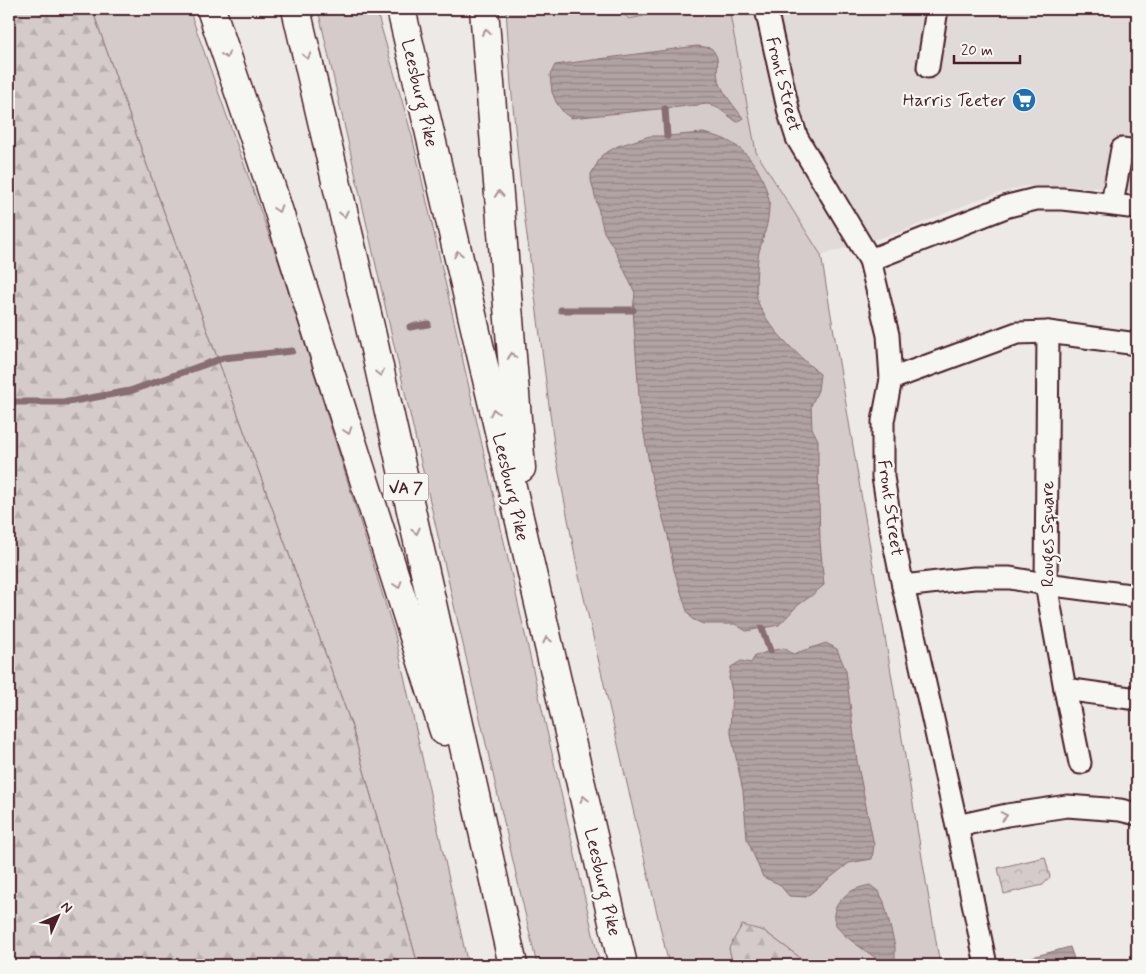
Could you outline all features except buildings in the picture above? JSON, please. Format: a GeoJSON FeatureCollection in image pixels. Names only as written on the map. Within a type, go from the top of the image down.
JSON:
{"type":"FeatureCollection","features":[{"type":"Feature","properties":{"kind":"highway"},"geometry":{"type":"LineString","coordinates":[[211,9],[270,184],[499,903]]}},
{"type":"Feature","properties":{"kind":"highway","name":"VA 7"},"geometry":{"type":"LineString","coordinates":[[296,9],[370,327],[513,965]]}},
{"type":"Feature","properties":{"kind":"highway","name":"Leesburg Pike"},"geometry":{"type":"LineString","coordinates":[[401,9],[623,965]]}},
{"type":"Feature","properties":{"kind":"highway"},"geometry":{"type":"LineString","coordinates":[[484,9],[529,562]]}},
{"type":"Feature","properties":{"kind":"street","name":"Front Street"},"geometry":{"type":"LineString","coordinates":[[766,9],[797,138],[870,260],[888,335],[891,379],[883,421],[883,477],[903,586],[986,965]]}},
{"type":"Feature","properties":{"kind":"street"},"geometry":{"type":"LineString","coordinates":[[928,67],[937,9]]}},
{"type":"Feature","properties":{"kind":"street"},"geometry":{"type":"LineString","coordinates":[[1112,204],[1122,149],[1137,151]]}},
{"type":"Feature","properties":{"kind":"street"},"geometry":{"type":"LineString","coordinates":[[870,260],[1008,206],[1036,199],[1062,199],[1137,208]]}},
{"type":"Feature","properties":{"kind":"street"},"geometry":{"type":"LineString","coordinates":[[891,379],[1017,333],[1048,332],[1137,344]]}},
{"type":"Feature","properties":{"kind":"street","name":"Rouges Square"},"geometry":{"type":"LineString","coordinates":[[1048,332],[1046,584],[1080,763]]}},
{"type":"Feature","properties":{"kind":"street"},"geometry":{"type":"LineString","coordinates":[[903,586],[974,578],[1010,578],[1137,596]]}},
{"type":"Feature","properties":{"kind":"street"},"geometry":{"type":"LineString","coordinates":[[1065,689],[1137,699]]}},
{"type":"Feature","properties":{"kind":"street"},"geometry":{"type":"LineString","coordinates":[[956,826],[1007,815],[1067,806],[1120,810],[1137,814]]}},
{"type":"Feature","properties":{"kind":"shaded area"},"geometry":{"type":"Polygon","coordinates":[[[729,9],[1137,9],[1137,193],[1092,187],[1025,186],[979,199],[900,232],[821,255],[756,152],[729,9]]]}},
{"type":"Feature","properties":{"kind":"shaded area"},"geometry":{"type":"Polygon","coordinates":[[[697,46],[711,48],[715,53],[721,86],[743,118],[737,122],[718,108],[708,104],[571,118],[564,113],[552,92],[550,75],[555,65],[697,46]]]}},
{"type":"Feature","properties":{"kind":"shaded area"},"geometry":{"type":"Polygon","coordinates":[[[703,133],[723,139],[741,150],[748,156],[762,179],[768,196],[769,213],[758,256],[757,298],[760,308],[774,329],[793,350],[820,374],[818,390],[811,406],[812,428],[818,440],[820,541],[824,585],[797,606],[779,625],[746,631],[735,624],[703,624],[692,619],[687,611],[674,570],[668,536],[652,480],[640,411],[633,310],[635,293],[614,248],[604,232],[591,180],[591,174],[602,155],[618,146],[650,136],[703,133]]]}},
{"type":"Feature","properties":{"kind":"shaded area"},"geometry":{"type":"Polygon","coordinates":[[[826,643],[837,649],[846,671],[857,761],[874,845],[872,859],[849,863],[806,897],[789,896],[779,884],[763,877],[747,839],[743,791],[730,729],[732,692],[729,678],[731,667],[741,661],[751,663],[755,656],[770,651],[784,648],[793,654],[826,643]]]}},
{"type":"Feature","properties":{"kind":"shaded area"},"geometry":{"type":"Polygon","coordinates":[[[870,885],[879,892],[884,902],[895,946],[895,960],[890,965],[883,963],[848,938],[835,922],[835,909],[843,897],[854,890],[870,885]]]}},
{"type":"Feature","properties":{"kind":"shaded area"},"geometry":{"type":"Polygon","coordinates":[[[1070,947],[1076,965],[1032,965],[1032,957],[1070,947]]]}},
{"type":"Feature","properties":{"kind":"green space"},"geometry":{"type":"Polygon","coordinates":[[[9,9],[92,9],[145,160],[351,724],[418,965],[9,965],[9,9]]]}},
{"type":"Feature","properties":{"kind":"green space"},"geometry":{"type":"Polygon","coordinates":[[[92,9],[189,9],[279,263],[395,635],[468,965],[418,965],[351,724],[145,160],[92,9]]]}},
{"type":"Feature","properties":{"kind":"green space"},"geometry":{"type":"Polygon","coordinates":[[[318,9],[376,9],[412,136],[600,965],[537,965],[318,9]]]}},
{"type":"Feature","properties":{"kind":"green space"},"geometry":{"type":"Polygon","coordinates":[[[506,9],[729,9],[756,152],[821,255],[940,965],[810,965],[764,931],[729,948],[733,965],[669,965],[579,576],[555,452],[521,190],[506,9]]]}},
{"type":"Feature","properties":{"kind":"green space"},"geometry":{"type":"Polygon","coordinates":[[[618,9],[676,9],[629,19],[618,9]]]}},
{"type":"Feature","properties":{"kind":"green space"},"geometry":{"type":"Polygon","coordinates":[[[1045,857],[1050,877],[1043,885],[1004,894],[998,868],[1045,857]]]}},
{"type":"Feature","properties":{"kind":"green space"},"geometry":{"type":"Polygon","coordinates":[[[742,925],[764,931],[810,965],[733,965],[729,948],[742,925]]]}},
{"type":"Feature","properties":{"kind":"waterway"},"geometry":{"type":"LineString","coordinates":[[665,109],[667,136]]}},
{"type":"Feature","properties":{"kind":"waterway"},"geometry":{"type":"LineString","coordinates":[[561,310],[633,310]]}},
{"type":"Feature","properties":{"kind":"waterway"},"geometry":{"type":"LineString","coordinates":[[410,327],[428,324]]}},
{"type":"Feature","properties":{"kind":"waterway"},"geometry":{"type":"LineString","coordinates":[[9,402],[68,402],[130,391],[223,358],[292,351]]}},
{"type":"Feature","properties":{"kind":"waterway"},"geometry":{"type":"LineString","coordinates":[[762,628],[770,651]]}},
{"type":"Feature","properties":{"kind":"place","name":"Harris Teeter"},"geometry":{"type":"Point","coordinates":[1024,100]}}]}
